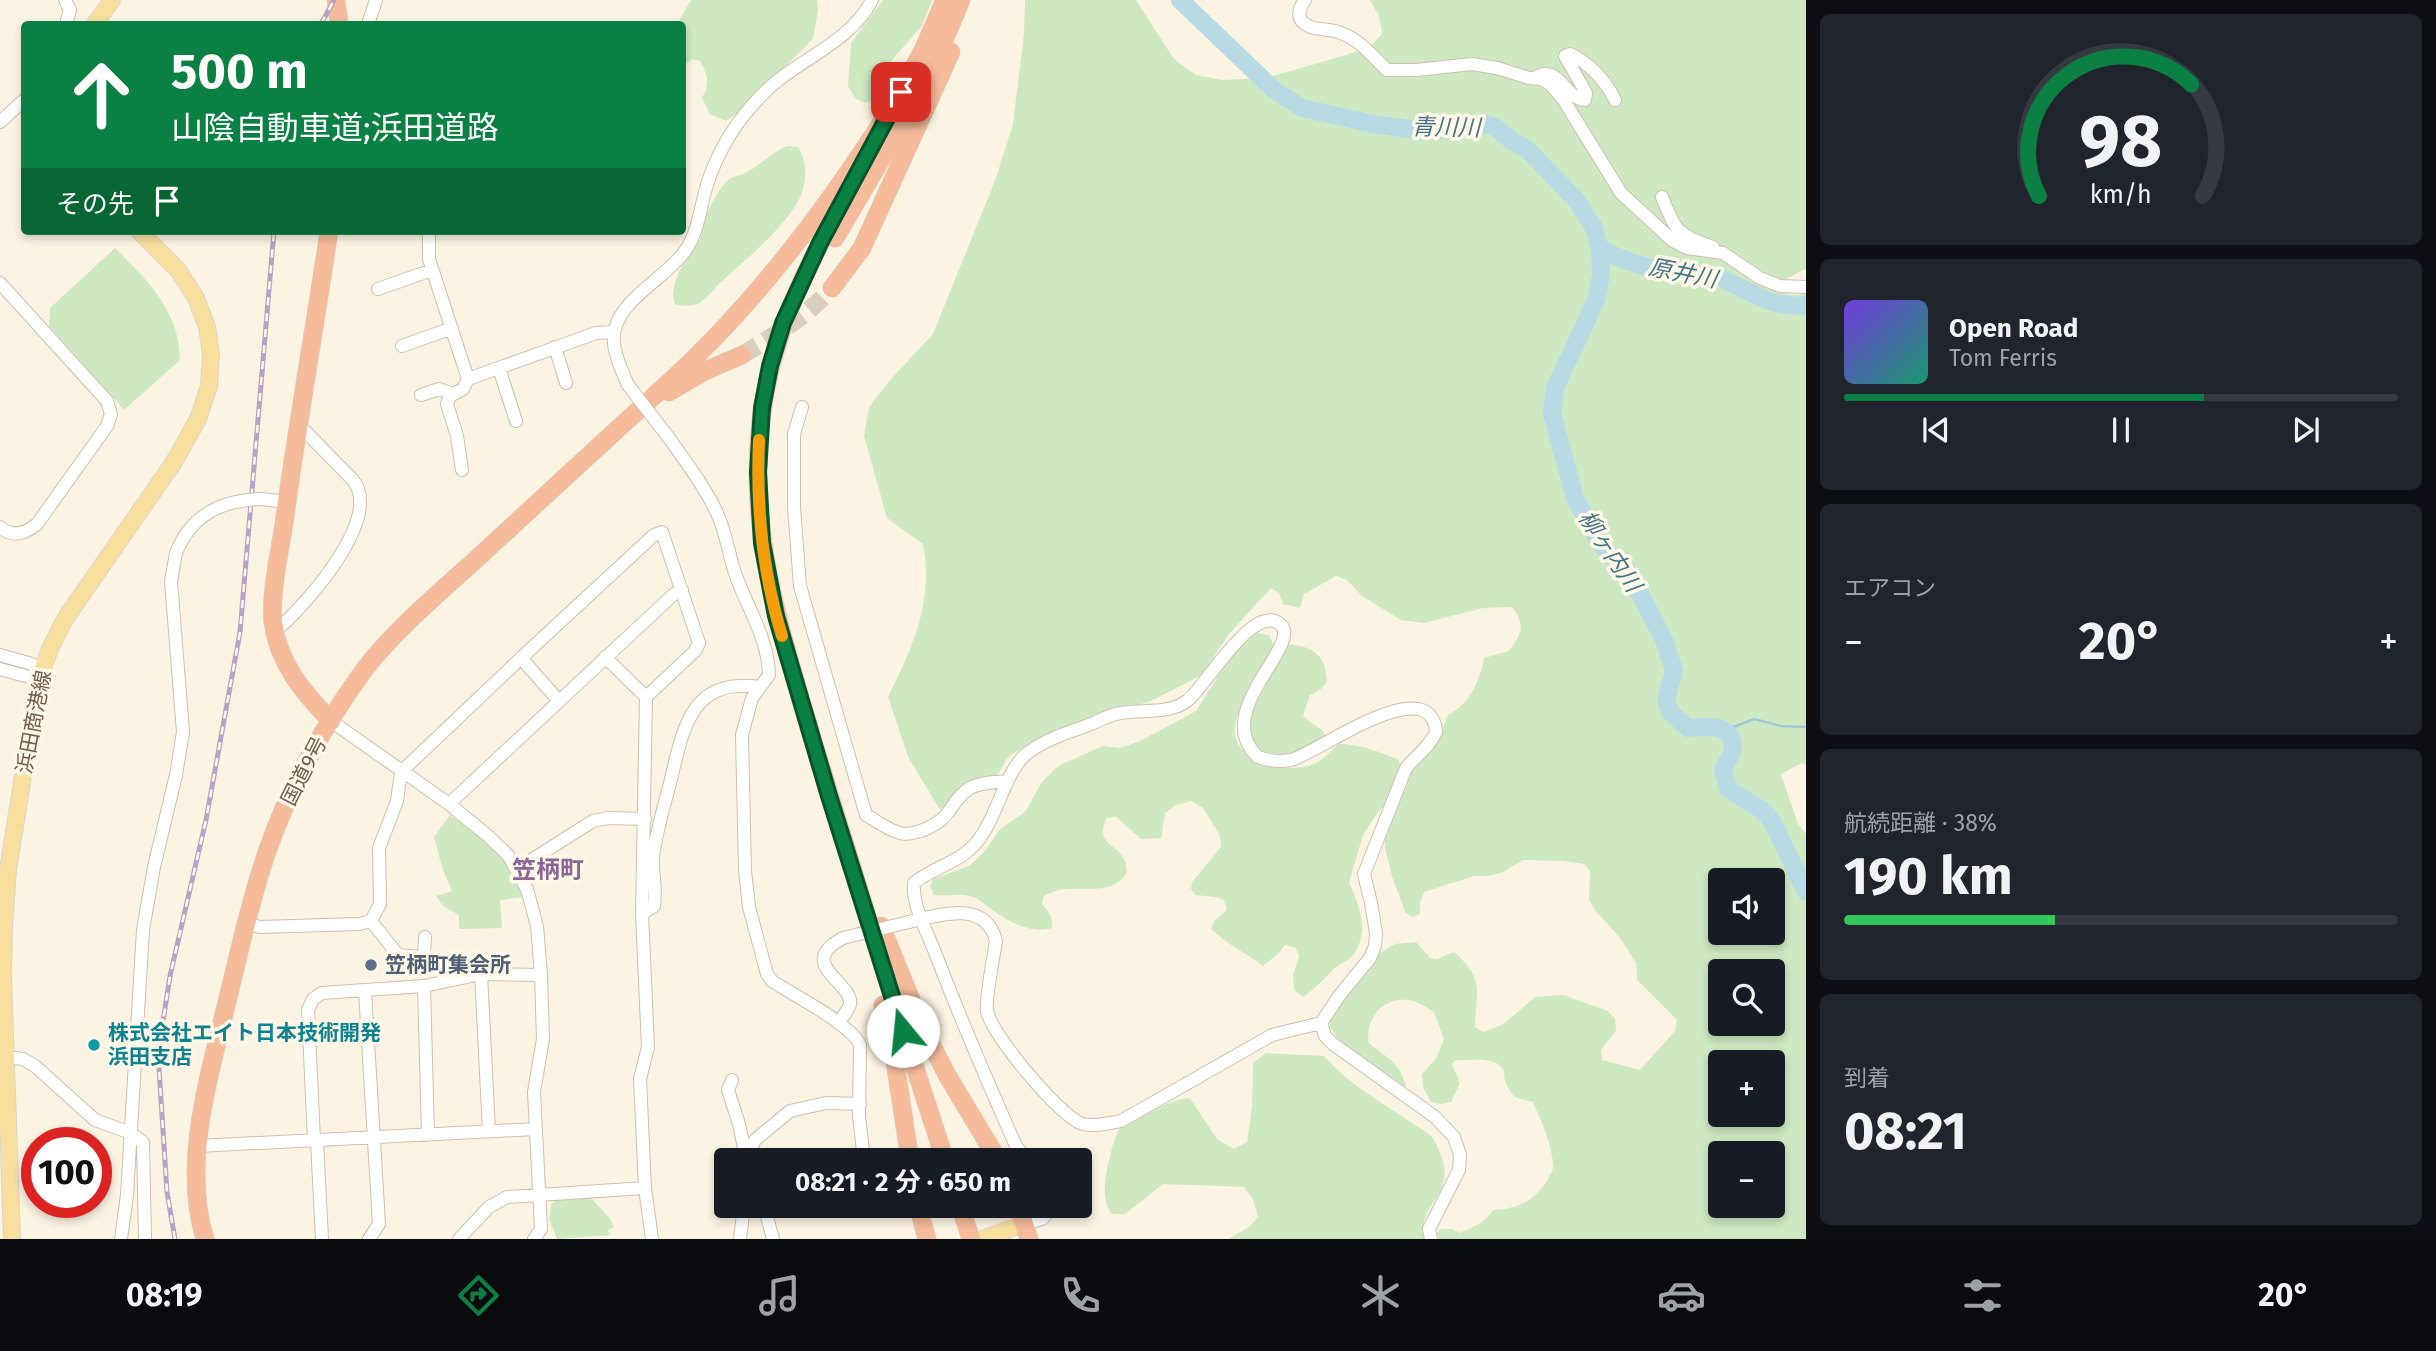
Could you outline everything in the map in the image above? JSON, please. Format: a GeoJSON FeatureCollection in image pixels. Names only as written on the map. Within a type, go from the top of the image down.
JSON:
{"type":"FeatureCollection","features":[{"type":"Feature","properties":{"kind":"highway"},"geometry":{"type":"LineString","coordinates":[[940,1148],[829,796],[776,616],[767,579],[758,507],[758,472],[762,408],[800,293],[945,0]]}},
{"type":"Feature","properties":{"kind":"highway"},"geometry":{"type":"LineString","coordinates":[[800,293],[923,84],[961,0]]}},
{"type":"Feature","properties":{"kind":"highway"},"geometry":{"type":"LineString","coordinates":[[832,288],[862,248],[942,75],[971,0]]}},
{"type":"Feature","properties":{"kind":"highway"},"geometry":{"type":"LineString","coordinates":[[331,721],[365,669],[436,596],[706,346],[782,262],[870,142],[901,92]]}},
{"type":"Feature","properties":{"kind":"highway","name":"国道9号"},"geometry":{"type":"LineString","coordinates":[[205,1239],[198,1194],[197,1146],[202,1105],[258,880],[281,815],[331,721],[290,673],[279,649],[273,621],[298,424],[328,235]]}},
{"type":"Feature","properties":{"kind":"highway"},"geometry":{"type":"LineString","coordinates":[[622,423],[678,386],[742,355]]}},
{"type":"Feature","properties":{"kind":"highway"},"geometry":{"type":"LineString","coordinates":[[829,796],[921,1024],[947,1075],[991,1148]]}},
{"type":"Feature","properties":{"kind":"highway"},"geometry":{"type":"LineString","coordinates":[[870,925],[874,971],[891,1036],[908,1148]]}},
{"type":"Feature","properties":{"kind":"highway"},"geometry":{"type":"LineString","coordinates":[[921,1218],[927,1239]]}},
{"type":"Feature","properties":{"kind":"highway"},"geometry":{"type":"LineString","coordinates":[[964,1218],[971,1239]]}},
{"type":"Feature","properties":{"kind":"main road"},"geometry":{"type":"LineString","coordinates":[[97,21],[112,0]]}},
{"type":"Feature","properties":{"kind":"main road","name":"浜田商港線"},"geometry":{"type":"LineString","coordinates":[[12,1239],[3,975],[8,870],[41,674],[65,619],[174,462],[198,419],[209,386],[211,354],[206,327],[196,298],[178,270],[143,235]]}},
{"type":"Feature","properties":{"kind":"main road"},"geometry":{"type":"LineString","coordinates":[[983,1239],[1027,1231]]}},
{"type":"Feature","properties":{"kind":"street"},"geometry":{"type":"LineString","coordinates":[[65,0],[70,10],[67,21]]}},
{"type":"Feature","properties":{"kind":"street"},"geometry":{"type":"LineString","coordinates":[[369,21],[376,0]]}},
{"type":"Feature","properties":{"kind":"street"},"geometry":{"type":"LineString","coordinates":[[863,1148],[860,1045],[853,1034],[838,1023],[772,981],[767,974],[749,907],[744,871],[742,735],[751,698],[769,675],[764,640],[735,573],[716,510],[669,438],[628,385],[619,365],[614,332],[623,311],[684,252],[696,230],[709,176],[729,135],[762,94],[843,35],[863,17],[872,0]]}},
{"type":"Feature","properties":{"kind":"street"},"geometry":{"type":"LineString","coordinates":[[1305,0],[1300,5],[1299,12],[1300,19],[1306,25],[1348,36],[1370,51],[1387,70],[1417,70],[1472,64],[1497,68],[1550,84],[1563,99],[1611,178],[1627,199],[1673,240],[1687,248],[1719,253]]}},
{"type":"Feature","properties":{"kind":"street"},"geometry":{"type":"LineString","coordinates":[[1535,78],[1545,74],[1554,75],[1578,99],[1585,100],[1586,93],[1565,56],[1572,54],[1598,75],[1615,100]]}},
{"type":"Feature","properties":{"kind":"street"},"geometry":{"type":"LineString","coordinates":[[0,122],[21,103]]}},
{"type":"Feature","properties":{"kind":"street"},"geometry":{"type":"LineString","coordinates":[[1662,197],[1673,225],[1689,239],[1715,248],[1760,278],[1780,286],[1806,287]]}},
{"type":"Feature","properties":{"kind":"street"},"geometry":{"type":"LineString","coordinates":[[429,235],[432,270],[468,379]]}},
{"type":"Feature","properties":{"kind":"street"},"geometry":{"type":"LineString","coordinates":[[378,289],[432,270]]}},
{"type":"Feature","properties":{"kind":"street"},"geometry":{"type":"LineString","coordinates":[[0,284],[102,395],[111,414],[107,426],[37,524],[20,534],[8,533],[0,527]]}},
{"type":"Feature","properties":{"kind":"street"},"geometry":{"type":"LineString","coordinates":[[402,346],[452,328]]}},
{"type":"Feature","properties":{"kind":"street"},"geometry":{"type":"LineString","coordinates":[[463,470],[457,436],[447,404],[468,379],[596,333],[614,332]]}},
{"type":"Feature","properties":{"kind":"street"},"geometry":{"type":"LineString","coordinates":[[555,347],[566,383]]}},
{"type":"Feature","properties":{"kind":"street"},"geometry":{"type":"LineString","coordinates":[[499,368],[516,421]]}},
{"type":"Feature","properties":{"kind":"street"},"geometry":{"type":"LineString","coordinates":[[422,395],[439,389],[453,394]]}},
{"type":"Feature","properties":{"kind":"street"},"geometry":{"type":"LineString","coordinates":[[802,407],[794,435],[794,507],[800,586],[866,815],[896,832],[905,834],[925,830],[942,819],[954,801],[972,787],[1008,781]]}},
{"type":"Feature","properties":{"kind":"street"},"geometry":{"type":"LineString","coordinates":[[281,626],[335,565],[352,533],[360,500],[359,489],[354,480],[298,424]]}},
{"type":"Feature","properties":{"kind":"street"},"geometry":{"type":"LineString","coordinates":[[121,1239],[131,1133],[143,930],[154,867],[177,775],[183,732],[171,581],[176,553],[188,529],[205,513],[229,503],[261,499],[287,502]]}},
{"type":"Feature","properties":{"kind":"street"},"geometry":{"type":"LineString","coordinates":[[247,922],[259,927],[359,924],[371,921],[380,904],[379,848],[397,801],[401,772],[654,535],[662,532],[698,647],[646,697],[642,914],[649,1047],[640,1079],[645,1188],[652,1239]]}},
{"type":"Feature","properties":{"kind":"street"},"geometry":{"type":"LineString","coordinates":[[449,804],[605,657],[674,594],[682,590]]}},
{"type":"Feature","properties":{"kind":"street"},"geometry":{"type":"LineString","coordinates":[[838,1023],[850,1006],[843,986],[831,977],[826,968],[825,956],[830,945],[843,938],[922,919],[945,914],[970,913],[993,930],[996,941],[987,1011],[999,1035],[1045,1095],[1081,1124],[1121,1121],[1272,1035],[1321,1023],[1370,958],[1375,946],[1376,933],[1364,874],[1406,768],[1432,741],[1436,732],[1433,718],[1412,708],[1400,709],[1369,719],[1313,751],[1292,759],[1278,761],[1258,757],[1252,751],[1243,728],[1248,701],[1283,643],[1283,628],[1271,620],[1254,625],[1241,636],[1185,703],[1164,710],[1109,716],[1050,739],[1022,758],[977,842],[965,854],[921,877],[914,883],[913,895],[922,919],[971,1045],[1018,1148]]}},
{"type":"Feature","properties":{"kind":"street"},"geometry":{"type":"LineString","coordinates":[[0,655],[32,664],[41,674],[29,677],[0,668]]}},
{"type":"Feature","properties":{"kind":"street"},"geometry":{"type":"LineString","coordinates":[[605,657],[646,697]]}},
{"type":"Feature","properties":{"kind":"street"},"geometry":{"type":"LineString","coordinates":[[521,658],[559,701]]}},
{"type":"Feature","properties":{"kind":"street"},"geometry":{"type":"LineString","coordinates":[[642,914],[653,906],[656,891],[653,859],[682,731],[697,707],[711,693],[723,687],[740,684],[759,687]]}},
{"type":"Feature","properties":{"kind":"street"},"geometry":{"type":"LineString","coordinates":[[331,721],[449,804],[496,843],[517,869],[527,889],[534,913],[541,975],[543,1039],[535,1082],[541,1236]]}},
{"type":"Feature","properties":{"kind":"street"},"geometry":{"type":"LineString","coordinates":[[517,869],[593,821],[608,818],[645,819]]}},
{"type":"Feature","properties":{"kind":"street"},"geometry":{"type":"LineString","coordinates":[[371,921],[398,955],[419,957],[424,954],[425,937]]}},
{"type":"Feature","properties":{"kind":"street"},"geometry":{"type":"LineString","coordinates":[[322,1239],[307,1010],[313,999],[322,993],[424,986],[481,974],[541,975]]}},
{"type":"Feature","properties":{"kind":"street"},"geometry":{"type":"LineString","coordinates":[[481,974],[489,1131]]}},
{"type":"Feature","properties":{"kind":"street"},"geometry":{"type":"LineString","coordinates":[[424,986],[428,1135]]}},
{"type":"Feature","properties":{"kind":"street"},"geometry":{"type":"LineString","coordinates":[[365,991],[379,1224],[369,1239]]}},
{"type":"Feature","properties":{"kind":"street"},"geometry":{"type":"LineString","coordinates":[[1321,1023],[1325,1036],[1333,1044],[1434,1117],[1454,1137],[1460,1155],[1459,1170],[1429,1229],[1431,1239]]}},
{"type":"Feature","properties":{"kind":"street"},"geometry":{"type":"LineString","coordinates":[[5,1057],[23,1059],[35,1066],[95,1120],[131,1133],[143,1142],[145,1239]]}},
{"type":"Feature","properties":{"kind":"street"},"geometry":{"type":"LineString","coordinates":[[732,1080],[728,1090],[744,1148]]}},
{"type":"Feature","properties":{"kind":"street"},"geometry":{"type":"LineString","coordinates":[[751,1148],[755,1140],[790,1111],[826,1103],[860,1104]]}},
{"type":"Feature","properties":{"kind":"street"},"geometry":{"type":"LineString","coordinates":[[197,1146],[536,1129]]}},
{"type":"Feature","properties":{"kind":"street"},"geometry":{"type":"LineString","coordinates":[[458,1239],[500,1199],[645,1188]]}},
{"type":"Feature","properties":{"kind":"street"},"geometry":{"type":"LineString","coordinates":[[740,1239],[743,1218]]}},
{"type":"Feature","properties":{"kind":"street"},"geometry":{"type":"LineString","coordinates":[[767,1218],[773,1239]]}},
{"type":"Feature","properties":{"kind":"street"},"geometry":{"type":"LineString","coordinates":[[1027,1231],[1043,1218]]}},
{"type":"Feature","properties":{"kind":"green space"},"geometry":{"type":"Polygon","coordinates":[[[691,0],[817,0],[818,11],[813,39],[739,112],[726,121],[710,114],[702,98],[707,79],[705,71],[700,61],[692,59],[686,64],[686,21],[679,21],[691,0]]]}},
{"type":"Feature","properties":{"kind":"green space"},"geometry":{"type":"Polygon","coordinates":[[[883,0],[932,0],[922,26],[891,61],[883,86],[872,101],[866,103],[856,99],[848,86],[851,43],[883,0]]]}},
{"type":"Feature","properties":{"kind":"green space"},"geometry":{"type":"Polygon","coordinates":[[[1025,0],[1136,0],[1174,59],[1196,75],[1223,80],[1266,78],[1368,48],[1382,34],[1379,16],[1370,0],[1806,0],[1806,269],[1784,280],[1773,290],[1792,295],[1806,294],[1806,765],[1802,763],[1781,774],[1798,824],[1806,834],[1806,1239],[1439,1239],[1436,1234],[1440,1229],[1452,1229],[1459,1233],[1474,1227],[1493,1210],[1518,1206],[1543,1187],[1553,1169],[1552,1157],[1546,1132],[1533,1102],[1514,1097],[1506,1083],[1504,1071],[1494,1062],[1455,1060],[1452,1064],[1460,1083],[1451,1102],[1431,1102],[1423,1087],[1422,1074],[1437,1057],[1444,1039],[1434,1012],[1421,1004],[1408,1000],[1391,1002],[1377,1011],[1369,1026],[1369,1043],[1397,1067],[1407,1090],[1345,1049],[1330,1027],[1331,1013],[1375,956],[1395,944],[1416,942],[1430,958],[1437,959],[1454,952],[1471,970],[1477,994],[1475,1027],[1483,1032],[1502,1025],[1535,997],[1563,995],[1608,1011],[1615,1019],[1616,1031],[1601,1050],[1602,1060],[1640,1070],[1675,1031],[1677,1020],[1637,980],[1636,963],[1620,938],[1589,900],[1590,871],[1584,864],[1523,860],[1503,872],[1474,876],[1424,892],[1420,902],[1420,914],[1412,917],[1405,912],[1385,848],[1385,826],[1409,771],[1440,736],[1448,715],[1468,699],[1480,675],[1484,658],[1509,651],[1517,639],[1521,624],[1512,607],[1483,608],[1424,623],[1401,620],[1362,596],[1347,580],[1336,576],[1304,594],[1300,608],[1283,604],[1279,593],[1271,588],[1229,634],[1202,675],[1151,701],[1076,723],[1035,740],[1008,757],[998,774],[952,797],[947,807],[939,808],[908,757],[888,697],[906,660],[919,623],[926,584],[923,544],[887,518],[864,436],[869,407],[933,334],[996,178],[1013,124],[1024,33],[1025,0]]]}},
{"type":"Feature","properties":{"kind":"green space"},"geometry":{"type":"Polygon","coordinates":[[[788,146],[798,147],[803,157],[805,173],[803,189],[790,214],[768,239],[704,300],[692,306],[675,304],[673,291],[678,274],[721,188],[729,179],[747,172],[788,146]]]}},
{"type":"Feature","properties":{"kind":"green space"},"geometry":{"type":"Polygon","coordinates":[[[115,248],[150,285],[168,311],[178,342],[180,360],[124,410],[49,326],[50,308],[115,248]]]}},
{"type":"Feature","properties":{"kind":"green space"},"geometry":{"type":"Polygon","coordinates":[[[1257,633],[1269,635],[1274,646],[1243,702],[1235,725],[1235,735],[1247,755],[1270,766],[1295,768],[1318,762],[1339,744],[1370,749],[1399,760],[1400,770],[1387,803],[1363,835],[1349,883],[1362,919],[1358,947],[1351,957],[1337,966],[1312,990],[1303,997],[1294,990],[1293,975],[1299,957],[1296,948],[1285,945],[1263,966],[1211,929],[1215,920],[1227,910],[1224,900],[1195,895],[1191,889],[1192,882],[1221,847],[1220,838],[1203,809],[1191,801],[1176,805],[1165,813],[1161,838],[1141,839],[1116,817],[1107,818],[1103,826],[1104,838],[1126,862],[1127,873],[1121,880],[1107,887],[1062,889],[1044,896],[1042,904],[1051,918],[1052,928],[1036,930],[1020,926],[978,899],[968,896],[934,895],[930,886],[933,879],[969,866],[984,852],[1000,829],[1026,811],[1041,783],[1058,766],[1103,746],[1120,748],[1140,741],[1196,711],[1244,640],[1257,633]]]}},
{"type":"Feature","properties":{"kind":"green space"},"geometry":{"type":"Polygon","coordinates":[[[1289,644],[1317,654],[1324,666],[1327,682],[1310,695],[1303,716],[1323,731],[1324,740],[1285,759],[1263,754],[1248,736],[1251,706],[1289,644]]]}},
{"type":"Feature","properties":{"kind":"green space"},"geometry":{"type":"Polygon","coordinates":[[[450,815],[479,835],[508,863],[524,897],[500,900],[502,928],[459,929],[459,915],[443,906],[436,896],[452,891],[434,837],[450,815]]]}},
{"type":"Feature","properties":{"kind":"green space"},"geometry":{"type":"Polygon","coordinates":[[[1266,1053],[1324,1056],[1353,1083],[1432,1137],[1444,1165],[1445,1176],[1425,1218],[1425,1239],[1228,1239],[1249,1227],[1258,1217],[1253,1199],[1244,1187],[1163,1184],[1125,1214],[1112,1214],[1107,1207],[1105,1185],[1118,1130],[1171,1102],[1190,1098],[1217,1139],[1234,1149],[1247,1142],[1252,1107],[1253,1063],[1266,1053]]]}},
{"type":"Feature","properties":{"kind":"green space"},"geometry":{"type":"Polygon","coordinates":[[[589,1196],[609,1217],[614,1227],[608,1230],[610,1235],[557,1239],[549,1219],[551,1204],[556,1199],[589,1196]]]}},
{"type":"Feature","properties":{"kind":"waterway","name":"柳ヶ内川"},"geometry":{"type":"LineString","coordinates":[[1180,0],[1273,89],[1302,108],[1373,124],[1424,131],[1460,129],[1484,124],[1495,127],[1527,149],[1577,201],[1594,228],[1600,249],[1601,274],[1597,298],[1555,388],[1552,414],[1575,498],[1599,542],[1631,577],[1664,640],[1674,670],[1666,699],[1670,712],[1688,728],[1718,728],[1729,734],[1733,749],[1723,770],[1728,789],[1762,810],[1772,821],[1806,892]]}},
{"type":"Feature","properties":{"kind":"waterway","name":"原井川"},"geometry":{"type":"LineString","coordinates":[[1600,249],[1653,269],[1713,276],[1782,305],[1806,305]]}},
{"type":"Feature","properties":{"kind":"waterway"},"geometry":{"type":"LineString","coordinates":[[1723,731],[1754,719],[1781,726],[1806,727]]}},
{"type":"Feature","properties":{"kind":"tunnel"},"geometry":{"type":"LineString","coordinates":[[742,355],[801,316],[832,288]]}},
{"type":"Feature","properties":{"kind":"railway"},"geometry":{"type":"LineString","coordinates":[[323,21],[334,0]]}},
{"type":"Feature","properties":{"kind":"railway"},"geometry":{"type":"LineString","coordinates":[[175,1239],[167,1192],[158,1053],[170,976],[206,820],[240,632],[274,235]]}},
{"type":"Feature","properties":{"kind":"slow traffic"},"geometry":{"type":"LineString","coordinates":[[759,440],[758,507],[762,543],[767,579],[782,636]]}},
{"type":"Feature","properties":{"kind":"place","name":"笠柄町集会所"},"geometry":{"type":"Point","coordinates":[371,965]}},
{"type":"Feature","properties":{"kind":"place","name":"株式会社エイト日本技術開発 浜田支店"},"geometry":{"type":"Point","coordinates":[94,1045]}},
{"type":"Feature","properties":{"kind":"district","name":"笠柄町"},"geometry":{"type":"Point","coordinates":[548,870]}},
{"type":"Feature","properties":{"kind":"route"},"geometry":{"type":"LineString","coordinates":[[901,92],[804,273],[783,323],[770,366],[762,408],[758,507],[767,579],[776,616],[903,1031]]}},
{"type":"Feature","properties":{"kind":"water label","name":"青川川"},"geometry":{"type":"Point","coordinates":[1446,127]}}]}
